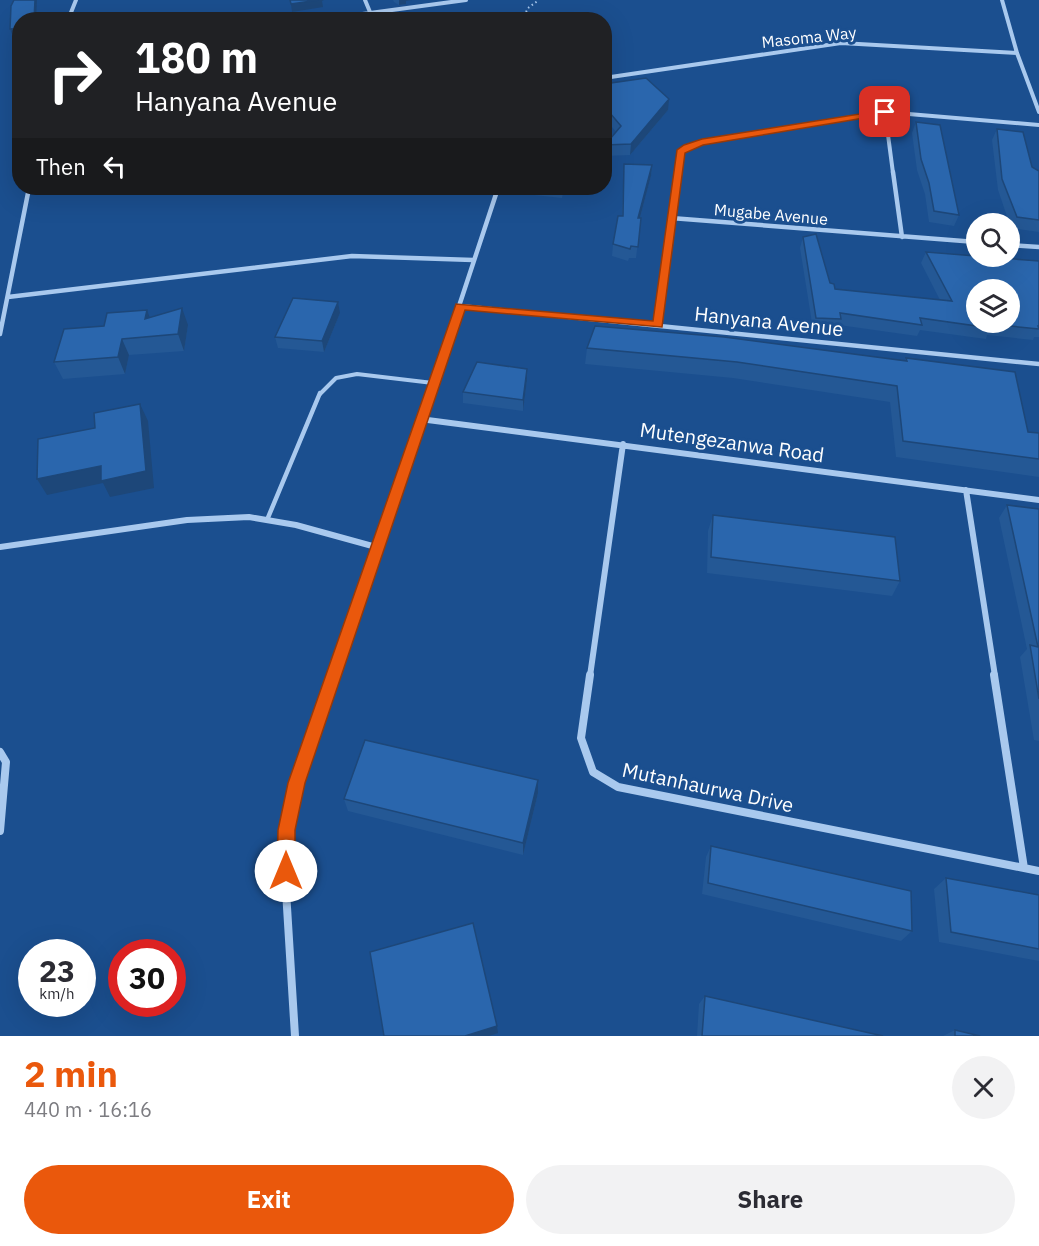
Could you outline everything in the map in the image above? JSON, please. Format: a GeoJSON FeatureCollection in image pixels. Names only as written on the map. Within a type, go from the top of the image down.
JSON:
{"type":"FeatureCollection","features":[{"type":"Feature","properties":{"kind":"street"},"geometry":{"type":"LineString","coordinates":[[365,0],[370,12],[466,0]]}},
{"type":"Feature","properties":{"kind":"street"},"geometry":{"type":"LineString","coordinates":[[1002,0],[1017,53],[1039,112]]}},
{"type":"Feature","properties":{"kind":"street","name":"Masoma Way"},"geometry":{"type":"LineString","coordinates":[[612,77],[841,43],[1017,53]]}},
{"type":"Feature","properties":{"kind":"street"},"geometry":{"type":"LineString","coordinates":[[658,325],[680,152],[688,147],[702,142],[885,112],[1039,125]]}},
{"type":"Feature","properties":{"kind":"street"},"geometry":{"type":"LineString","coordinates":[[885,112],[902,237]]}},
{"type":"Feature","properties":{"kind":"street"},"geometry":{"type":"LineString","coordinates":[[0,334],[28,195]]}},
{"type":"Feature","properties":{"kind":"street"},"geometry":{"type":"LineString","coordinates":[[295,1036],[286,891],[286,830],[296,783],[460,306],[496,195]]}},
{"type":"Feature","properties":{"kind":"street","name":"Mugabe Avenue"},"geometry":{"type":"LineString","coordinates":[[671,218],[966,241]]}},
{"type":"Feature","properties":{"kind":"street"},"geometry":{"type":"LineString","coordinates":[[1020,246],[1039,247]]}},
{"type":"Feature","properties":{"kind":"street"},"geometry":{"type":"LineString","coordinates":[[8,297],[352,256],[473,260]]}},
{"type":"Feature","properties":{"kind":"street","name":"Hanyana Avenue"},"geometry":{"type":"LineString","coordinates":[[460,306],[1039,364]]}},
{"type":"Feature","properties":{"kind":"street","name":"Mutengezanwa Road"},"geometry":{"type":"LineString","coordinates":[[420,419],[1039,500]]}},
{"type":"Feature","properties":{"kind":"street","name":"Mutanhaurwa Drive"},"geometry":{"type":"LineString","coordinates":[[623,444],[581,738],[593,772],[618,788],[1039,871]]}},
{"type":"Feature","properties":{"kind":"street"},"geometry":{"type":"LineString","coordinates":[[966,490],[1024,868]]}},
{"type":"Feature","properties":{"kind":"street"},"geometry":{"type":"LineString","coordinates":[[0,547],[187,520],[249,517],[296,525],[376,547]]}},
{"type":"Feature","properties":{"kind":"street"},"geometry":{"type":"LineString","coordinates":[[0,752],[6,762],[0,831]]}},
{"type":"Feature","properties":{"kind":"lane"},"geometry":{"type":"LineString","coordinates":[[267,520],[320,393],[336,378],[357,374],[433,383]]}},
{"type":"Feature","properties":{"kind":"path"},"geometry":{"type":"LineString","coordinates":[[526,12],[539,0]]}},
{"type":"Feature","properties":{"kind":"building"},"geometry":{"type":"Polygon","coordinates":[[[14,0],[35,0],[34,12],[12,12],[12,29],[10,29],[11,6],[14,0]]]}},
{"type":"Feature","properties":{"kind":"building"},"geometry":{"type":"Polygon","coordinates":[[[290,0],[318,0],[291,4],[290,0]]]}},
{"type":"Feature","properties":{"kind":"building"},"geometry":{"type":"Polygon","coordinates":[[[646,78],[669,99],[631,144],[612,145],[612,137],[621,126],[612,115],[612,83],[646,78]]]}},
{"type":"Feature","properties":{"kind":"building"},"geometry":{"type":"Polygon","coordinates":[[[916,122],[940,125],[959,215],[934,211],[929,183],[921,159],[916,122]]]}},
{"type":"Feature","properties":{"kind":"building"},"geometry":{"type":"Polygon","coordinates":[[[997,129],[1023,132],[1032,167],[1039,171],[1039,220],[1020,217],[1020,213],[1015,213],[1002,179],[997,129]]]}},
{"type":"Feature","properties":{"kind":"building"},"geometry":{"type":"Polygon","coordinates":[[[624,164],[652,165],[638,218],[641,218],[638,247],[631,246],[630,249],[613,244],[618,216],[623,216],[624,164]]]}},
{"type":"Feature","properties":{"kind":"building"},"geometry":{"type":"Polygon","coordinates":[[[816,234],[830,283],[834,284],[835,289],[952,301],[926,252],[966,255],[966,267],[1020,267],[1020,259],[1039,261],[1039,329],[1020,327],[1020,279],[966,279],[966,324],[920,318],[922,325],[840,313],[841,319],[816,318],[803,237],[816,234]]]}},
{"type":"Feature","properties":{"kind":"building"},"geometry":{"type":"Polygon","coordinates":[[[293,298],[338,302],[322,341],[275,337],[293,298]]]}},
{"type":"Feature","properties":{"kind":"building"},"geometry":{"type":"Polygon","coordinates":[[[182,308],[178,334],[122,339],[118,357],[54,362],[64,329],[104,326],[107,313],[147,310],[145,319],[182,308]]]}},
{"type":"Feature","properties":{"kind":"building"},"geometry":{"type":"Polygon","coordinates":[[[595,326],[724,337],[907,361],[906,358],[1015,372],[1028,432],[1039,433],[1039,459],[903,441],[897,386],[737,362],[587,348],[595,326]]]}},
{"type":"Feature","properties":{"kind":"building"},"geometry":{"type":"Polygon","coordinates":[[[477,362],[527,369],[523,400],[463,392],[477,362]]]}},
{"type":"Feature","properties":{"kind":"building"},"geometry":{"type":"Polygon","coordinates":[[[140,404],[146,471],[101,481],[101,466],[37,479],[38,439],[95,428],[94,413],[140,404]]]}},
{"type":"Feature","properties":{"kind":"building"},"geometry":{"type":"Polygon","coordinates":[[[1007,505],[1039,509],[1039,699],[1030,645],[1038,647],[1007,505]]]}},
{"type":"Feature","properties":{"kind":"building"},"geometry":{"type":"Polygon","coordinates":[[[713,515],[895,537],[900,581],[711,557],[713,515]]]}},
{"type":"Feature","properties":{"kind":"building"},"geometry":{"type":"Polygon","coordinates":[[[365,740],[538,780],[523,843],[344,799],[365,740]]]}},
{"type":"Feature","properties":{"kind":"building"},"geometry":{"type":"Polygon","coordinates":[[[711,846],[911,891],[912,931],[708,883],[711,846]]]}},
{"type":"Feature","properties":{"kind":"building"},"geometry":{"type":"Polygon","coordinates":[[[946,878],[1039,895],[1039,949],[951,932],[946,878]]]}},
{"type":"Feature","properties":{"kind":"building"},"geometry":{"type":"Polygon","coordinates":[[[473,923],[497,1026],[465,1036],[384,1036],[370,952],[473,923]]]}},
{"type":"Feature","properties":{"kind":"building"},"geometry":{"type":"Polygon","coordinates":[[[705,996],[883,1036],[702,1036],[705,996]]]}},
{"type":"Feature","properties":{"kind":"building"},"geometry":{"type":"Polygon","coordinates":[[[955,1030],[980,1036],[955,1036],[955,1030]]]}},
{"type":"Feature","properties":{"kind":"route"},"geometry":{"type":"LineString","coordinates":[[286,871],[286,830],[296,783],[460,306],[658,325],[680,152],[702,142],[885,112]]}}]}
